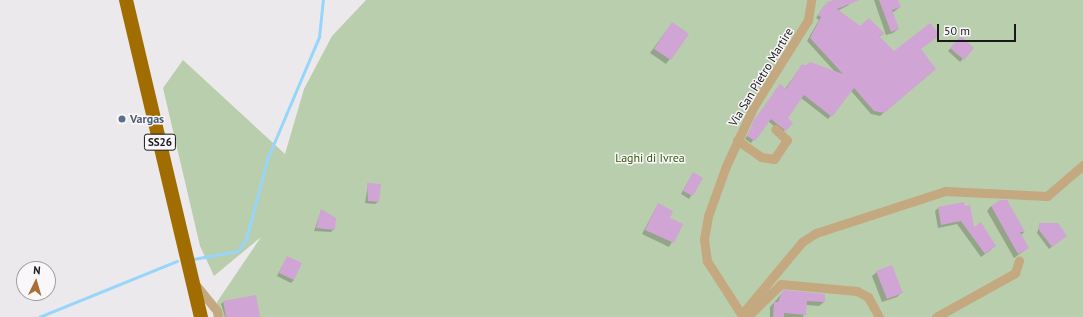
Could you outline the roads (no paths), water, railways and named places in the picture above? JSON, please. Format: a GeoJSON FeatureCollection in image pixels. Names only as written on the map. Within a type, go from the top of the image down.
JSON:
{"type":"FeatureCollection","features":[{"type":"Feature","properties":{"kind":"main road","name":"SS26"},"geometry":{"type":"LineString","coordinates":[[126,0],[195,284],[201,317]]}},
{"type":"Feature","properties":{"kind":"street","name":"Via San Pietro Martire"},"geometry":{"type":"LineString","coordinates":[[744,316],[710,268],[704,239],[710,205],[737,140],[804,29],[811,0]]}},
{"type":"Feature","properties":{"kind":"street"},"geometry":{"type":"LineString","coordinates":[[737,140],[761,157],[774,159],[787,140],[775,129]]}},
{"type":"Feature","properties":{"kind":"street"},"geometry":{"type":"LineString","coordinates":[[744,316],[802,242],[816,233],[945,191],[1034,197],[1051,195],[1083,165]]}},
{"type":"Feature","properties":{"kind":"street"},"geometry":{"type":"LineString","coordinates":[[936,317],[1015,273],[1019,261]]}},
{"type":"Feature","properties":{"kind":"street"},"geometry":{"type":"LineString","coordinates":[[195,284],[218,310],[218,317]]}},
{"type":"Feature","properties":{"kind":"street"},"geometry":{"type":"LineString","coordinates":[[744,316],[781,284],[857,292],[868,297],[879,317]]}},
{"type":"Feature","properties":{"kind":"waterway"},"geometry":{"type":"LineString","coordinates":[[193,259],[238,251],[246,239],[268,157],[319,37],[323,0]]}},
{"type":"Feature","properties":{"kind":"waterway"},"geometry":{"type":"LineString","coordinates":[[39,317],[177,261]]}},
{"type":"Feature","properties":{"kind":"place","name":"Vargas"},"geometry":{"type":"Point","coordinates":[122,119]}},
{"type":"Feature","properties":{"kind":"park label","name":"Laghi di Ivrea"},"geometry":{"type":"Point","coordinates":[650,158]}}]}
